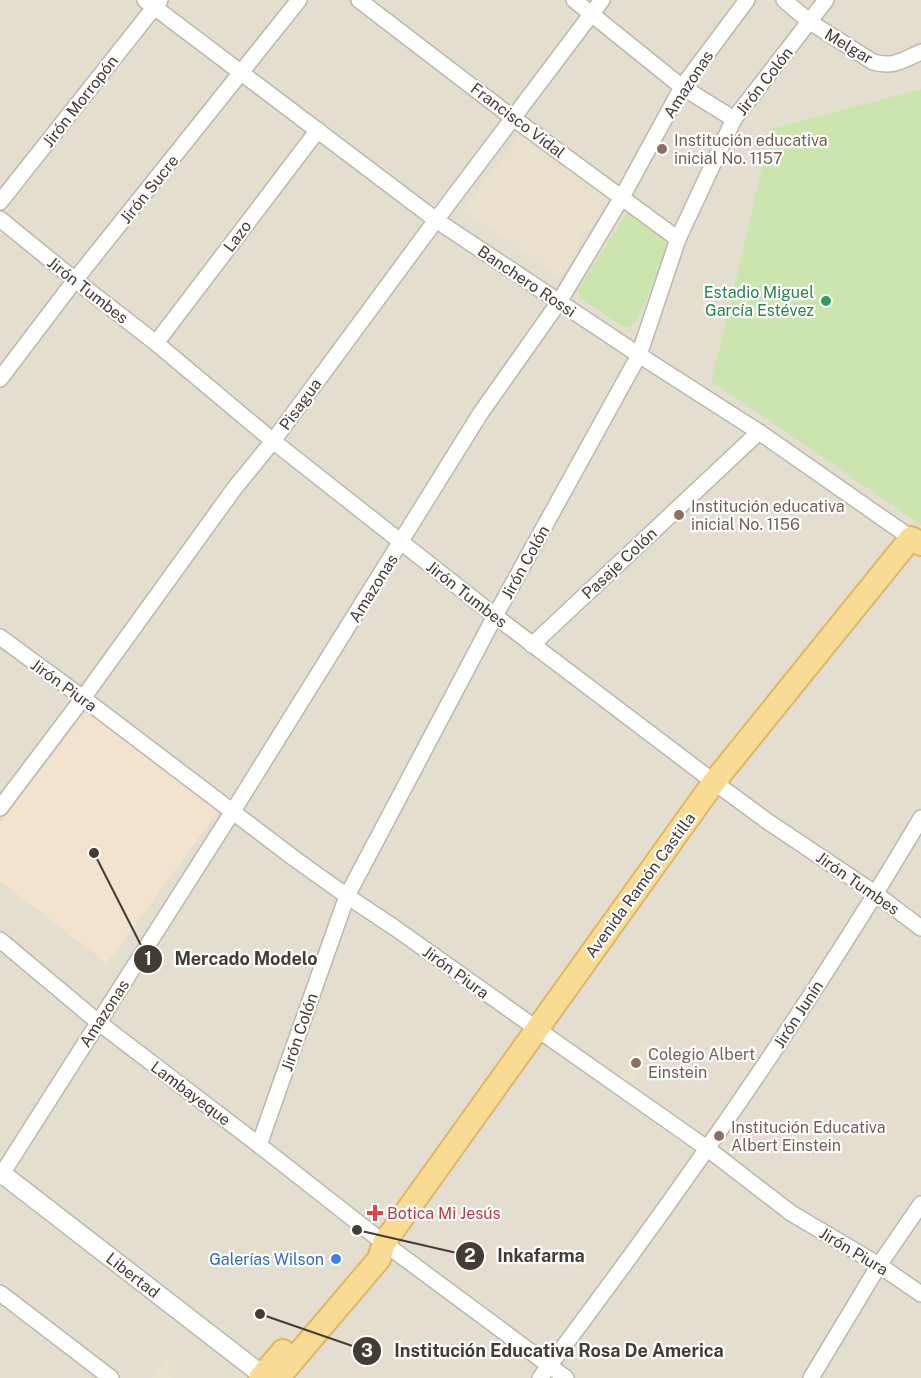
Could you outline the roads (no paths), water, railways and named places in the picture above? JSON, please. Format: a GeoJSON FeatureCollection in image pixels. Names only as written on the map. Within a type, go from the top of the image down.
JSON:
{"type":"FeatureCollection","features":[{"type":"Feature","properties":{"kind":"main road","name":"Avenida Ramón Castilla"},"geometry":{"type":"LineString","coordinates":[[267,1377],[371,1250],[384,1244],[714,782],[916,541]]}},
{"type":"Feature","properties":{"kind":"street","name":"Jirón Sucre"},"geometry":{"type":"LineString","coordinates":[[0,379],[75,280],[299,0]]}},
{"type":"Feature","properties":{"kind":"street","name":"Francisco Vidal"},"geometry":{"type":"LineString","coordinates":[[359,0],[513,118],[678,239]]}},
{"type":"Feature","properties":{"kind":"street"},"geometry":{"type":"LineString","coordinates":[[574,0],[682,87],[734,119]]}},
{"type":"Feature","properties":{"kind":"street","name":"Pisagua"},"geometry":{"type":"LineString","coordinates":[[0,808],[83,698],[234,489],[273,441],[602,0]]}},
{"type":"Feature","properties":{"kind":"street","name":"Amazonas"},"geometry":{"type":"LineString","coordinates":[[1,1174],[233,811],[480,414],[559,302],[622,197],[682,87],[747,0]]}},
{"type":"Feature","properties":{"kind":"street","name":"Melgar"},"geometry":{"type":"LineString","coordinates":[[784,0],[810,22],[873,62],[884,65],[894,64],[921,52]]}},
{"type":"Feature","properties":{"kind":"street","name":"Jirón Colón"},"geometry":{"type":"LineString","coordinates":[[260,1145],[347,896],[495,616],[639,355],[678,239],[734,119],[826,0]]}},
{"type":"Feature","properties":{"kind":"street","name":"Banchero Rossi"},"geometry":{"type":"LineString","coordinates":[[153,2],[241,73],[436,220],[759,432],[916,541]]}},
{"type":"Feature","properties":{"kind":"street","name":"Jirón Morropón"},"geometry":{"type":"LineString","coordinates":[[0,201],[153,2]]}},
{"type":"Feature","properties":{"kind":"street","name":"Lazo"},"geometry":{"type":"LineString","coordinates":[[156,343],[318,130]]}},
{"type":"Feature","properties":{"kind":"street","name":"Jirón Tumbes"},"geometry":{"type":"LineString","coordinates":[[0,219],[156,343],[273,441],[532,645],[767,821],[876,894],[921,928]]}},
{"type":"Feature","properties":{"kind":"street","name":"Pasaje Colón"},"geometry":{"type":"LineString","coordinates":[[532,645],[759,432]]}},
{"type":"Feature","properties":{"kind":"street","name":"Jirón Piura"},"geometry":{"type":"LineString","coordinates":[[0,637],[295,859],[708,1149],[792,1214],[879,1265],[921,1294]]}},
{"type":"Feature","properties":{"kind":"street","name":"Jirón Junín"},"geometry":{"type":"LineString","coordinates":[[544,1372],[708,1149],[792,1025],[921,819]]}},
{"type":"Feature","properties":{"kind":"street","name":"Lambayeque"},"geometry":{"type":"LineString","coordinates":[[0,940],[98,1022],[260,1145],[544,1372],[566,1378]]}},
{"type":"Feature","properties":{"kind":"street","name":"Libertad"},"geometry":{"type":"LineString","coordinates":[[1,1174],[267,1377]]}},
{"type":"Feature","properties":{"kind":"street"},"geometry":{"type":"LineString","coordinates":[[810,1378],[879,1265],[921,1204]]}},
{"type":"Feature","properties":{"kind":"street"},"geometry":{"type":"LineString","coordinates":[[0,1293],[111,1378]]}},
{"type":"Feature","properties":{"kind":"place","name":"Institución educativa inicial No. 1157"},"geometry":{"type":"Point","coordinates":[662,149]}},
{"type":"Feature","properties":{"kind":"place","name":"Estadio Miguel García Estévez"},"geometry":{"type":"Point","coordinates":[826,301]}},
{"type":"Feature","properties":{"kind":"place","name":"Institución educativa inicial No. 1156"},"geometry":{"type":"Point","coordinates":[679,515]}},
{"type":"Feature","properties":{"kind":"place","name":"Mercado Modelo"},"geometry":{"type":"Point","coordinates":[94,853]}},
{"type":"Feature","properties":{"kind":"place","name":"Colegio Albert Einstein"},"geometry":{"type":"Point","coordinates":[636,1063]}},
{"type":"Feature","properties":{"kind":"place","name":"Institución Educativa Albert Einstein"},"geometry":{"type":"Point","coordinates":[719,1136]}},
{"type":"Feature","properties":{"kind":"place","name":"Botica Mi Jesús"},"geometry":{"type":"Point","coordinates":[375,1213]}},
{"type":"Feature","properties":{"kind":"place","name":"Inkafarma"},"geometry":{"type":"Point","coordinates":[357,1230]}},
{"type":"Feature","properties":{"kind":"place","name":"Galerías Wilson"},"geometry":{"type":"Point","coordinates":[336,1259]}},
{"type":"Feature","properties":{"kind":"place","name":"Institución Educativa Rosa De America"},"geometry":{"type":"Point","coordinates":[260,1314]}}]}
